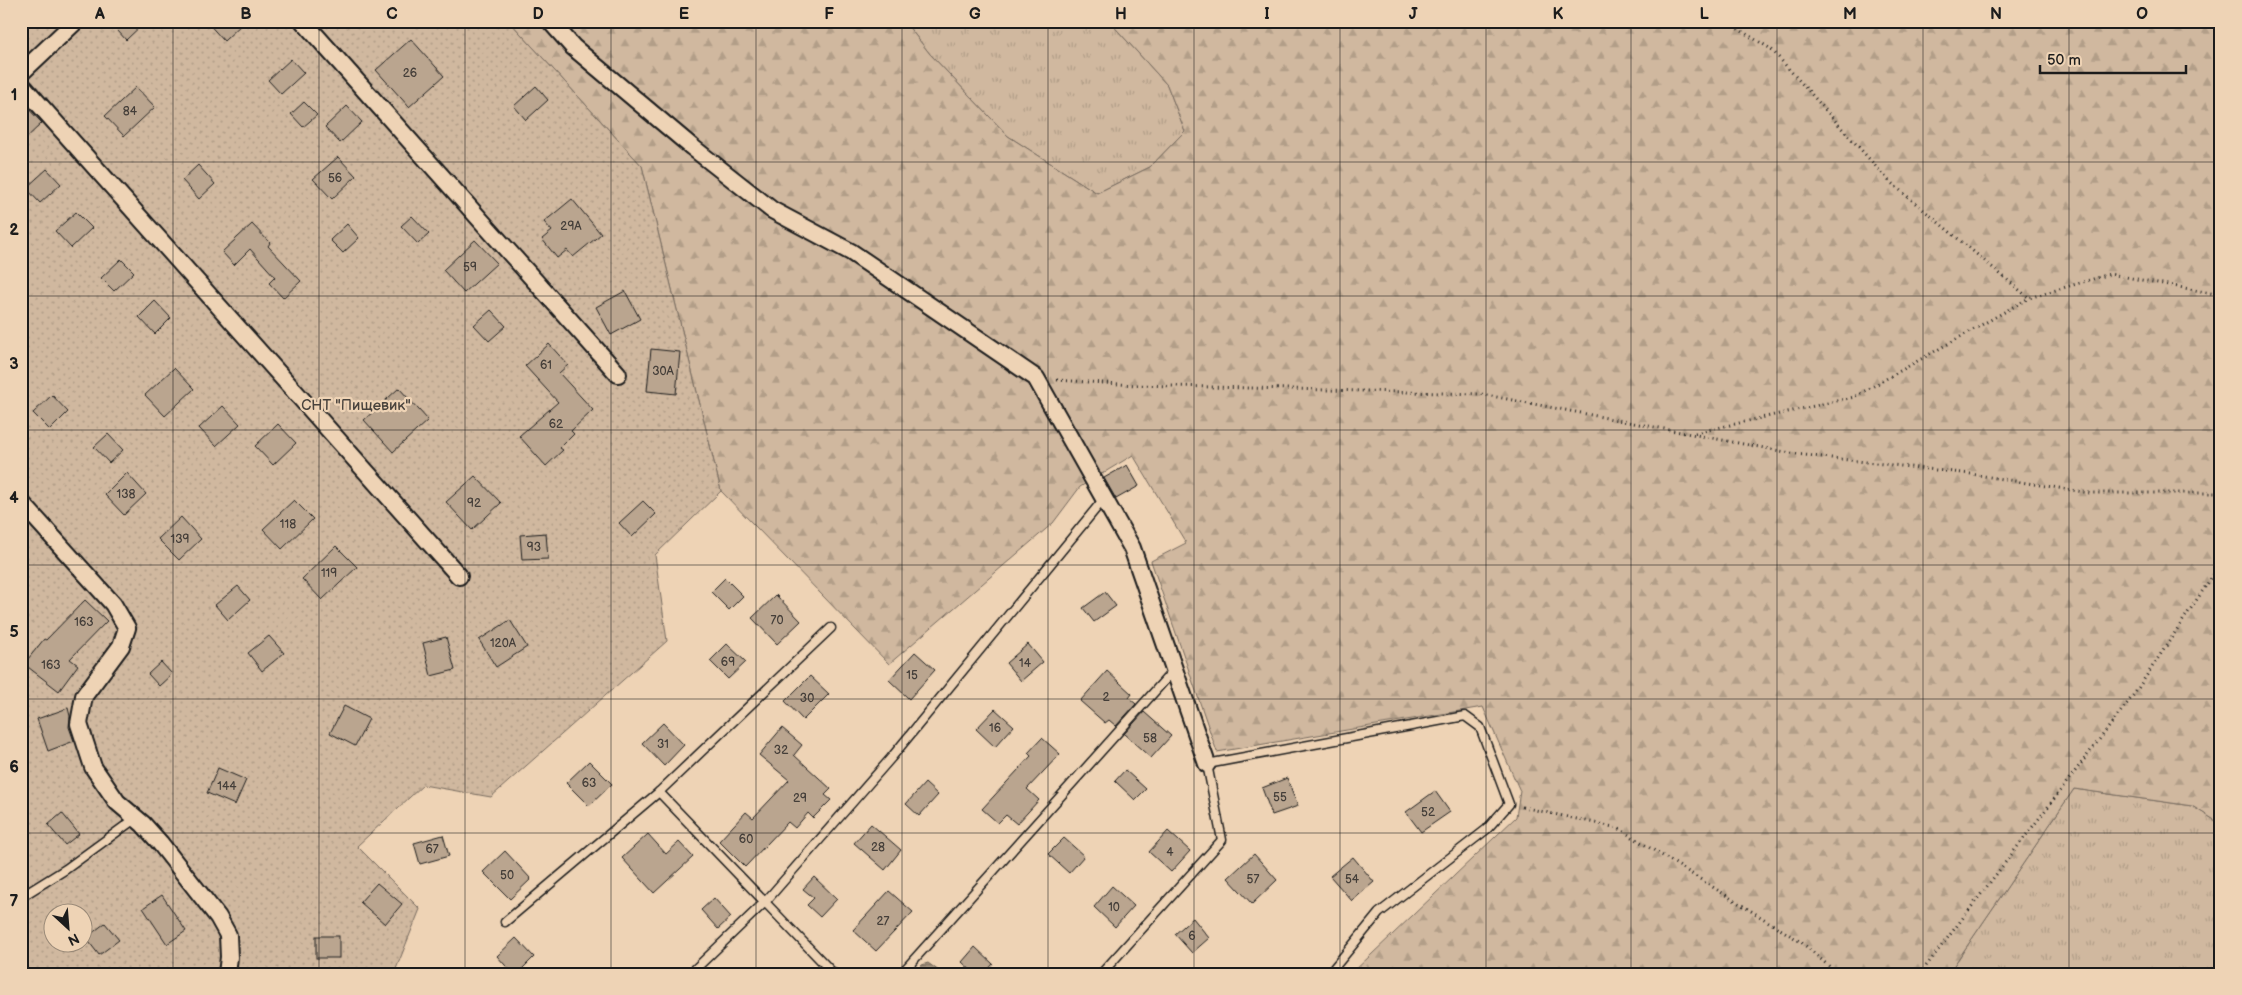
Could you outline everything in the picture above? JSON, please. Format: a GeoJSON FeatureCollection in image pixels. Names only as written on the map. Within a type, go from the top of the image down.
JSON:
{"type":"FeatureCollection","features":[{"type":"Feature","properties":{"kind":"street"},"geometry":{"type":"LineString","coordinates":[[21,73],[76,21]]}},
{"type":"Feature","properties":{"kind":"street"},"geometry":{"type":"LineString","coordinates":[[303,21],[618,374]]}},
{"type":"Feature","properties":{"kind":"street"},"geometry":{"type":"LineString","coordinates":[[550,21],[573,47],[692,147],[772,210],[851,252],[1036,378],[1103,500],[1132,548],[1173,671],[1207,764]]}},
{"type":"Feature","properties":{"kind":"street"},"geometry":{"type":"LineString","coordinates":[[21,84],[459,576]]}},
{"type":"Feature","properties":{"kind":"street"},"geometry":{"type":"LineString","coordinates":[[21,502],[113,604],[127,628],[121,646],[84,696],[79,724],[93,767],[117,802],[136,818],[160,843],[218,917],[228,936],[229,956],[227,974]]}},
{"type":"Feature","properties":{"kind":"lane"},"geometry":{"type":"LineString","coordinates":[[690,974],[766,901],[890,758],[1103,500]]}},
{"type":"Feature","properties":{"kind":"lane"},"geometry":{"type":"LineString","coordinates":[[505,922],[659,792],[831,628]]}},
{"type":"Feature","properties":{"kind":"lane"},"geometry":{"type":"LineString","coordinates":[[901,974],[1173,671]]}},
{"type":"Feature","properties":{"kind":"lane"},"geometry":{"type":"LineString","coordinates":[[1101,974],[1222,840],[1207,764],[1465,716],[1480,727],[1509,804],[1487,829],[1379,913],[1329,974]]}},
{"type":"Feature","properties":{"kind":"lane"},"geometry":{"type":"LineString","coordinates":[[659,792],[766,901],[834,974]]}},
{"type":"Feature","properties":{"kind":"lane"},"geometry":{"type":"LineString","coordinates":[[21,897],[66,869],[136,818]]}},
{"type":"Feature","properties":{"kind":"path"},"geometry":{"type":"LineString","coordinates":[[1725,21],[1771,49],[1889,180],[2029,298]]}},
{"type":"Feature","properties":{"kind":"path"},"geometry":{"type":"LineString","coordinates":[[1692,434],[1854,397],[2029,298],[2110,274],[2221,295]]}},
{"type":"Feature","properties":{"kind":"path"},"geometry":{"type":"LineString","coordinates":[[1036,378],[1135,385],[1481,394],[1796,454],[1971,474],[2090,493],[2221,492]]}},
{"type":"Feature","properties":{"kind":"path"},"geometry":{"type":"LineString","coordinates":[[1920,974],[2135,693],[2221,563]]}},
{"type":"Feature","properties":{"kind":"path"},"geometry":{"type":"LineString","coordinates":[[1509,804],[1618,828],[1793,936],[1838,974]]}},
{"type":"Feature","properties":{"kind":"green space","name":"СНТ \"Пищевик\""},"geometry":{"type":"Polygon","coordinates":[[[21,21],[509,21],[642,166],[721,491],[655,555],[667,641],[491,797],[423,785],[357,846],[420,909],[394,974],[21,974],[21,21]]]}},
{"type":"Feature","properties":{"kind":"green space"},"geometry":{"type":"Polygon","coordinates":[[[509,21],[904,21],[930,54],[1008,136],[1097,193],[1150,167],[1185,131],[1167,85],[1109,21],[2221,21],[2221,824],[2192,806],[2074,789],[1948,974],[1351,974],[1516,817],[1520,791],[1483,707],[1217,752],[1151,561],[1186,543],[1133,455],[1080,487],[1053,523],[889,664],[721,491],[642,166],[509,21]]]}},
{"type":"Feature","properties":{"kind":"green space"},"geometry":{"type":"Polygon","coordinates":[[[904,21],[1109,21],[1167,85],[1185,131],[1150,167],[1097,193],[1008,136],[930,54],[904,21]]]}},
{"type":"Feature","properties":{"kind":"green space"},"geometry":{"type":"Polygon","coordinates":[[[2074,789],[2192,806],[2221,824],[2221,967],[2218,974],[1948,974],[2074,789]]]}},
{"type":"Feature","properties":{"kind":"shaded area"},"geometry":{"type":"Polygon","coordinates":[[[928,963],[943,974],[914,974],[922,965],[928,963]]]}},
{"type":"Feature","properties":{"kind":"building"},"geometry":{"type":"Polygon","coordinates":[[[109,21],[146,21],[126,40],[109,21]]]}},
{"type":"Feature","properties":{"kind":"building"},"geometry":{"type":"Polygon","coordinates":[[[206,21],[245,21],[224,41],[206,21]]]}},
{"type":"Feature","properties":{"kind":"building"},"geometry":{"type":"Polygon","coordinates":[[[411,39],[444,76],[409,107],[376,70],[411,39]]]}},
{"type":"Feature","properties":{"kind":"building"},"geometry":{"type":"Polygon","coordinates":[[[291,59],[304,73],[281,94],[268,80],[291,59]]]}},
{"type":"Feature","properties":{"kind":"building"},"geometry":{"type":"Polygon","coordinates":[[[536,86],[548,100],[526,120],[514,106],[536,86]]]}},
{"type":"Feature","properties":{"kind":"building"},"geometry":{"type":"Polygon","coordinates":[[[136,87],[155,107],[124,136],[105,116],[136,87]]]}},
{"type":"Feature","properties":{"kind":"building"},"geometry":{"type":"Polygon","coordinates":[[[21,101],[42,123],[21,143],[21,101]]]}},
{"type":"Feature","properties":{"kind":"building"},"geometry":{"type":"Polygon","coordinates":[[[304,102],[317,115],[303,127],[291,114],[304,102]]]}},
{"type":"Feature","properties":{"kind":"building"},"geometry":{"type":"Polygon","coordinates":[[[347,106],[362,122],[340,143],[325,127],[347,106]]]}},
{"type":"Feature","properties":{"kind":"building"},"geometry":{"type":"Polygon","coordinates":[[[338,157],[356,176],[332,199],[313,179],[338,157]]]}},
{"type":"Feature","properties":{"kind":"building"},"geometry":{"type":"Polygon","coordinates":[[[198,165],[215,184],[199,199],[182,180],[198,165]]]}},
{"type":"Feature","properties":{"kind":"building"},"geometry":{"type":"Polygon","coordinates":[[[47,169],[61,184],[40,203],[26,188],[47,169]]]}},
{"type":"Feature","properties":{"kind":"building"},"geometry":{"type":"Polygon","coordinates":[[[572,199],[601,234],[573,257],[567,250],[557,258],[542,239],[552,231],[544,222],[572,199]]]}},
{"type":"Feature","properties":{"kind":"building"},"geometry":{"type":"Polygon","coordinates":[[[76,212],[92,228],[71,248],[55,231],[76,212]]]}},
{"type":"Feature","properties":{"kind":"building"},"geometry":{"type":"Polygon","coordinates":[[[412,216],[429,234],[418,244],[401,226],[412,216]]]}},
{"type":"Feature","properties":{"kind":"building"},"geometry":{"type":"Polygon","coordinates":[[[252,224],[270,243],[268,246],[301,281],[283,298],[269,283],[275,277],[250,249],[234,265],[222,252],[252,224]]]}},
{"type":"Feature","properties":{"kind":"building"},"geometry":{"type":"Polygon","coordinates":[[[347,224],[359,238],[343,253],[330,240],[347,224]]]}},
{"type":"Feature","properties":{"kind":"building"},"geometry":{"type":"Polygon","coordinates":[[[475,240],[497,263],[464,293],[443,270],[475,240]]]}},
{"type":"Feature","properties":{"kind":"building"},"geometry":{"type":"Polygon","coordinates":[[[121,259],[134,272],[114,291],[101,278],[121,259]]]}},
{"type":"Feature","properties":{"kind":"building"},"geometry":{"type":"Polygon","coordinates":[[[625,291],[640,319],[611,335],[596,307],[625,291]]]}},
{"type":"Feature","properties":{"kind":"building"},"geometry":{"type":"Polygon","coordinates":[[[155,301],[171,318],[155,334],[139,317],[155,301]]]}},
{"type":"Feature","properties":{"kind":"building"},"geometry":{"type":"Polygon","coordinates":[[[491,310],[506,326],[489,341],[474,325],[491,310]]]}},
{"type":"Feature","properties":{"kind":"building"},"geometry":{"type":"Polygon","coordinates":[[[549,344],[568,365],[559,373],[593,410],[571,431],[574,434],[560,448],[563,450],[546,466],[519,436],[558,402],[525,366],[549,344]]]}},
{"type":"Feature","properties":{"kind":"building"},"geometry":{"type":"Polygon","coordinates":[[[651,349],[680,352],[676,394],[647,391],[651,349]]]}},
{"type":"Feature","properties":{"kind":"building"},"geometry":{"type":"Polygon","coordinates":[[[174,368],[194,389],[165,416],[145,395],[174,368]]]}},
{"type":"Feature","properties":{"kind":"building"},"geometry":{"type":"Polygon","coordinates":[[[399,388],[428,420],[393,452],[364,420],[399,388]]]}},
{"type":"Feature","properties":{"kind":"building"},"geometry":{"type":"Polygon","coordinates":[[[52,395],[68,412],[50,430],[33,413],[52,395]]]}},
{"type":"Feature","properties":{"kind":"building"},"geometry":{"type":"Polygon","coordinates":[[[223,406],[240,424],[216,446],[199,428],[223,406]]]}},
{"type":"Feature","properties":{"kind":"building"},"geometry":{"type":"Polygon","coordinates":[[[278,424],[296,443],[273,465],[255,446],[278,424]]]}},
{"type":"Feature","properties":{"kind":"building"},"geometry":{"type":"Polygon","coordinates":[[[108,434],[123,450],[109,463],[94,447],[108,434]]]}},
{"type":"Feature","properties":{"kind":"building"},"geometry":{"type":"Polygon","coordinates":[[[1127,465],[1139,486],[1116,499],[1104,478],[1127,465]]]}},
{"type":"Feature","properties":{"kind":"building"},"geometry":{"type":"Polygon","coordinates":[[[127,473],[146,494],[124,515],[105,495],[127,473]]]}},
{"type":"Feature","properties":{"kind":"building"},"geometry":{"type":"Polygon","coordinates":[[[475,476],[501,503],[472,530],[446,502],[475,476]]]}},
{"type":"Feature","properties":{"kind":"building"},"geometry":{"type":"Polygon","coordinates":[[[294,500],[313,519],[282,549],[263,529],[294,500]]]}},
{"type":"Feature","properties":{"kind":"building"},"geometry":{"type":"Polygon","coordinates":[[[643,501],[656,514],[632,537],[619,523],[643,501]]]}},
{"type":"Feature","properties":{"kind":"building"},"geometry":{"type":"Polygon","coordinates":[[[181,517],[201,539],[179,560],[158,539],[181,517]]]}},
{"type":"Feature","properties":{"kind":"building"},"geometry":{"type":"Polygon","coordinates":[[[546,533],[548,559],[522,560],[520,535],[546,533]]]}},
{"type":"Feature","properties":{"kind":"building"},"geometry":{"type":"Polygon","coordinates":[[[336,546],[357,567],[322,600],[302,579],[336,546]]]}},
{"type":"Feature","properties":{"kind":"building"},"geometry":{"type":"Polygon","coordinates":[[[725,578],[743,596],[729,610],[711,592],[725,578]]]}},
{"type":"Feature","properties":{"kind":"building"},"geometry":{"type":"Polygon","coordinates":[[[238,586],[250,600],[228,620],[215,605],[238,586]]]}},
{"type":"Feature","properties":{"kind":"building"},"geometry":{"type":"Polygon","coordinates":[[[1105,592],[1116,606],[1094,622],[1083,608],[1105,592]]]}},
{"type":"Feature","properties":{"kind":"building"},"geometry":{"type":"Polygon","coordinates":[[[776,595],[801,621],[777,644],[752,618],[776,595]]]}},
{"type":"Feature","properties":{"kind":"building"},"geometry":{"type":"Polygon","coordinates":[[[85,600],[107,621],[70,659],[78,665],[59,691],[24,664],[44,639],[46,640],[85,600]]]}},
{"type":"Feature","properties":{"kind":"building"},"geometry":{"type":"Polygon","coordinates":[[[510,620],[527,647],[496,667],[479,640],[510,620]]]}},
{"type":"Feature","properties":{"kind":"building"},"geometry":{"type":"Polygon","coordinates":[[[269,636],[284,653],[262,671],[248,653],[269,636]]]}},
{"type":"Feature","properties":{"kind":"building"},"geometry":{"type":"Polygon","coordinates":[[[446,637],[455,670],[431,676],[423,643],[446,637]]]}},
{"type":"Feature","properties":{"kind":"building"},"geometry":{"type":"Polygon","coordinates":[[[727,644],[746,662],[728,679],[710,661],[727,644]]]}},
{"type":"Feature","properties":{"kind":"building"},"geometry":{"type":"Polygon","coordinates":[[[1028,644],[1043,662],[1021,681],[1006,663],[1028,644]]]}},
{"type":"Feature","properties":{"kind":"building"},"geometry":{"type":"Polygon","coordinates":[[[915,652],[935,670],[909,699],[889,680],[915,652]]]}},
{"type":"Feature","properties":{"kind":"building"},"geometry":{"type":"Polygon","coordinates":[[[161,662],[172,674],[159,686],[148,674],[161,662]]]}},
{"type":"Feature","properties":{"kind":"building"},"geometry":{"type":"Polygon","coordinates":[[[1107,671],[1132,694],[1129,698],[1136,704],[1116,726],[1109,720],[1105,723],[1080,701],[1107,671]]]}},
{"type":"Feature","properties":{"kind":"building"},"geometry":{"type":"Polygon","coordinates":[[[810,676],[829,694],[803,720],[785,701],[810,676]]]}},
{"type":"Feature","properties":{"kind":"building"},"geometry":{"type":"Polygon","coordinates":[[[344,706],[369,719],[355,746],[330,733],[344,706]]]}},
{"type":"Feature","properties":{"kind":"building"},"geometry":{"type":"Polygon","coordinates":[[[68,708],[70,716],[69,727],[74,741],[48,751],[37,719],[68,708]]]}},
{"type":"Feature","properties":{"kind":"building"},"geometry":{"type":"Polygon","coordinates":[[[995,709],[1014,726],[995,747],[976,729],[995,709]]]}},
{"type":"Feature","properties":{"kind":"building"},"geometry":{"type":"Polygon","coordinates":[[[1144,712],[1171,736],[1151,758],[1124,734],[1144,712]]]}},
{"type":"Feature","properties":{"kind":"building"},"geometry":{"type":"Polygon","coordinates":[[[663,723],[684,745],[664,766],[642,743],[663,723]]]}},
{"type":"Feature","properties":{"kind":"building"},"geometry":{"type":"Polygon","coordinates":[[[782,728],[802,745],[794,755],[831,789],[825,795],[831,800],[813,818],[808,813],[795,828],[788,822],[745,867],[719,841],[746,812],[753,818],[789,780],[759,755],[782,728]]]}},
{"type":"Feature","properties":{"kind":"building"},"geometry":{"type":"Polygon","coordinates":[[[1042,738],[1060,754],[1027,789],[1039,800],[1017,824],[1006,815],[998,823],[982,809],[1031,756],[1028,753],[1042,738]]]}},
{"type":"Feature","properties":{"kind":"building"},"geometry":{"type":"Polygon","coordinates":[[[589,761],[612,784],[589,806],[566,783],[589,761]]]}},
{"type":"Feature","properties":{"kind":"building"},"geometry":{"type":"Polygon","coordinates":[[[218,768],[246,780],[235,805],[207,793],[218,768]]]}},
{"type":"Feature","properties":{"kind":"building"},"geometry":{"type":"Polygon","coordinates":[[[1125,770],[1146,789],[1135,800],[1115,781],[1125,770]]]}},
{"type":"Feature","properties":{"kind":"building"},"geometry":{"type":"Polygon","coordinates":[[[1287,778],[1298,806],[1272,815],[1262,788],[1287,778]]]}},
{"type":"Feature","properties":{"kind":"building"},"geometry":{"type":"Polygon","coordinates":[[[925,783],[938,795],[919,816],[906,804],[925,783]]]}},
{"type":"Feature","properties":{"kind":"building"},"geometry":{"type":"Polygon","coordinates":[[[1435,791],[1450,812],[1421,832],[1406,812],[1435,791]]]}},
{"type":"Feature","properties":{"kind":"building"},"geometry":{"type":"Polygon","coordinates":[[[62,813],[79,834],[65,845],[48,825],[62,813]]]}},
{"type":"Feature","properties":{"kind":"building"},"geometry":{"type":"Polygon","coordinates":[[[871,824],[901,850],[885,870],[854,843],[871,824]]]}},
{"type":"Feature","properties":{"kind":"building"},"geometry":{"type":"Polygon","coordinates":[[[1168,831],[1190,851],[1171,872],[1149,852],[1168,831]]]}},
{"type":"Feature","properties":{"kind":"building"},"geometry":{"type":"Polygon","coordinates":[[[648,834],[666,854],[679,842],[693,857],[654,893],[622,858],[648,834]]]}},
{"type":"Feature","properties":{"kind":"building"},"geometry":{"type":"Polygon","coordinates":[[[443,835],[449,856],[420,864],[414,843],[443,835]]]}},
{"type":"Feature","properties":{"kind":"building"},"geometry":{"type":"Polygon","coordinates":[[[1064,838],[1084,856],[1069,873],[1048,854],[1064,838]]]}},
{"type":"Feature","properties":{"kind":"building"},"geometry":{"type":"Polygon","coordinates":[[[505,851],[531,879],[510,899],[483,872],[505,851]]]}},
{"type":"Feature","properties":{"kind":"building"},"geometry":{"type":"Polygon","coordinates":[[[1254,854],[1277,880],[1252,904],[1228,878],[1254,854]]]}},
{"type":"Feature","properties":{"kind":"building"},"geometry":{"type":"Polygon","coordinates":[[[1353,857],[1374,882],[1352,901],[1330,876],[1353,857]]]}},
{"type":"Feature","properties":{"kind":"building"},"geometry":{"type":"Polygon","coordinates":[[[814,877],[837,899],[820,917],[807,905],[814,898],[803,889],[814,877]]]}},
{"type":"Feature","properties":{"kind":"building"},"geometry":{"type":"Polygon","coordinates":[[[377,883],[402,904],[385,924],[360,902],[377,883]]]}},
{"type":"Feature","properties":{"kind":"building"},"geometry":{"type":"Polygon","coordinates":[[[1112,886],[1134,906],[1115,927],[1094,907],[1112,886]]]}},
{"type":"Feature","properties":{"kind":"building"},"geometry":{"type":"Polygon","coordinates":[[[889,891],[913,912],[876,951],[853,930],[889,891]]]}},
{"type":"Feature","properties":{"kind":"building"},"geometry":{"type":"Polygon","coordinates":[[[162,895],[186,931],[167,944],[143,908],[162,895]]]}},
{"type":"Feature","properties":{"kind":"building"},"geometry":{"type":"Polygon","coordinates":[[[714,898],[731,917],[718,929],[701,910],[714,898]]]}},
{"type":"Feature","properties":{"kind":"building"},"geometry":{"type":"Polygon","coordinates":[[[1193,918],[1209,938],[1192,953],[1175,934],[1193,918]]]}},
{"type":"Feature","properties":{"kind":"building"},"geometry":{"type":"Polygon","coordinates":[[[105,923],[119,940],[99,955],[92,946],[92,933],[105,923]]]}},
{"type":"Feature","properties":{"kind":"building"},"geometry":{"type":"Polygon","coordinates":[[[316,936],[339,936],[339,958],[316,958],[316,936]]]}},
{"type":"Feature","properties":{"kind":"building"},"geometry":{"type":"Polygon","coordinates":[[[516,938],[534,957],[517,974],[513,974],[497,956],[516,938]]]}},
{"type":"Feature","properties":{"kind":"building"},"geometry":{"type":"Polygon","coordinates":[[[975,947],[993,964],[984,974],[975,974],[962,962],[975,947]]]}}]}
